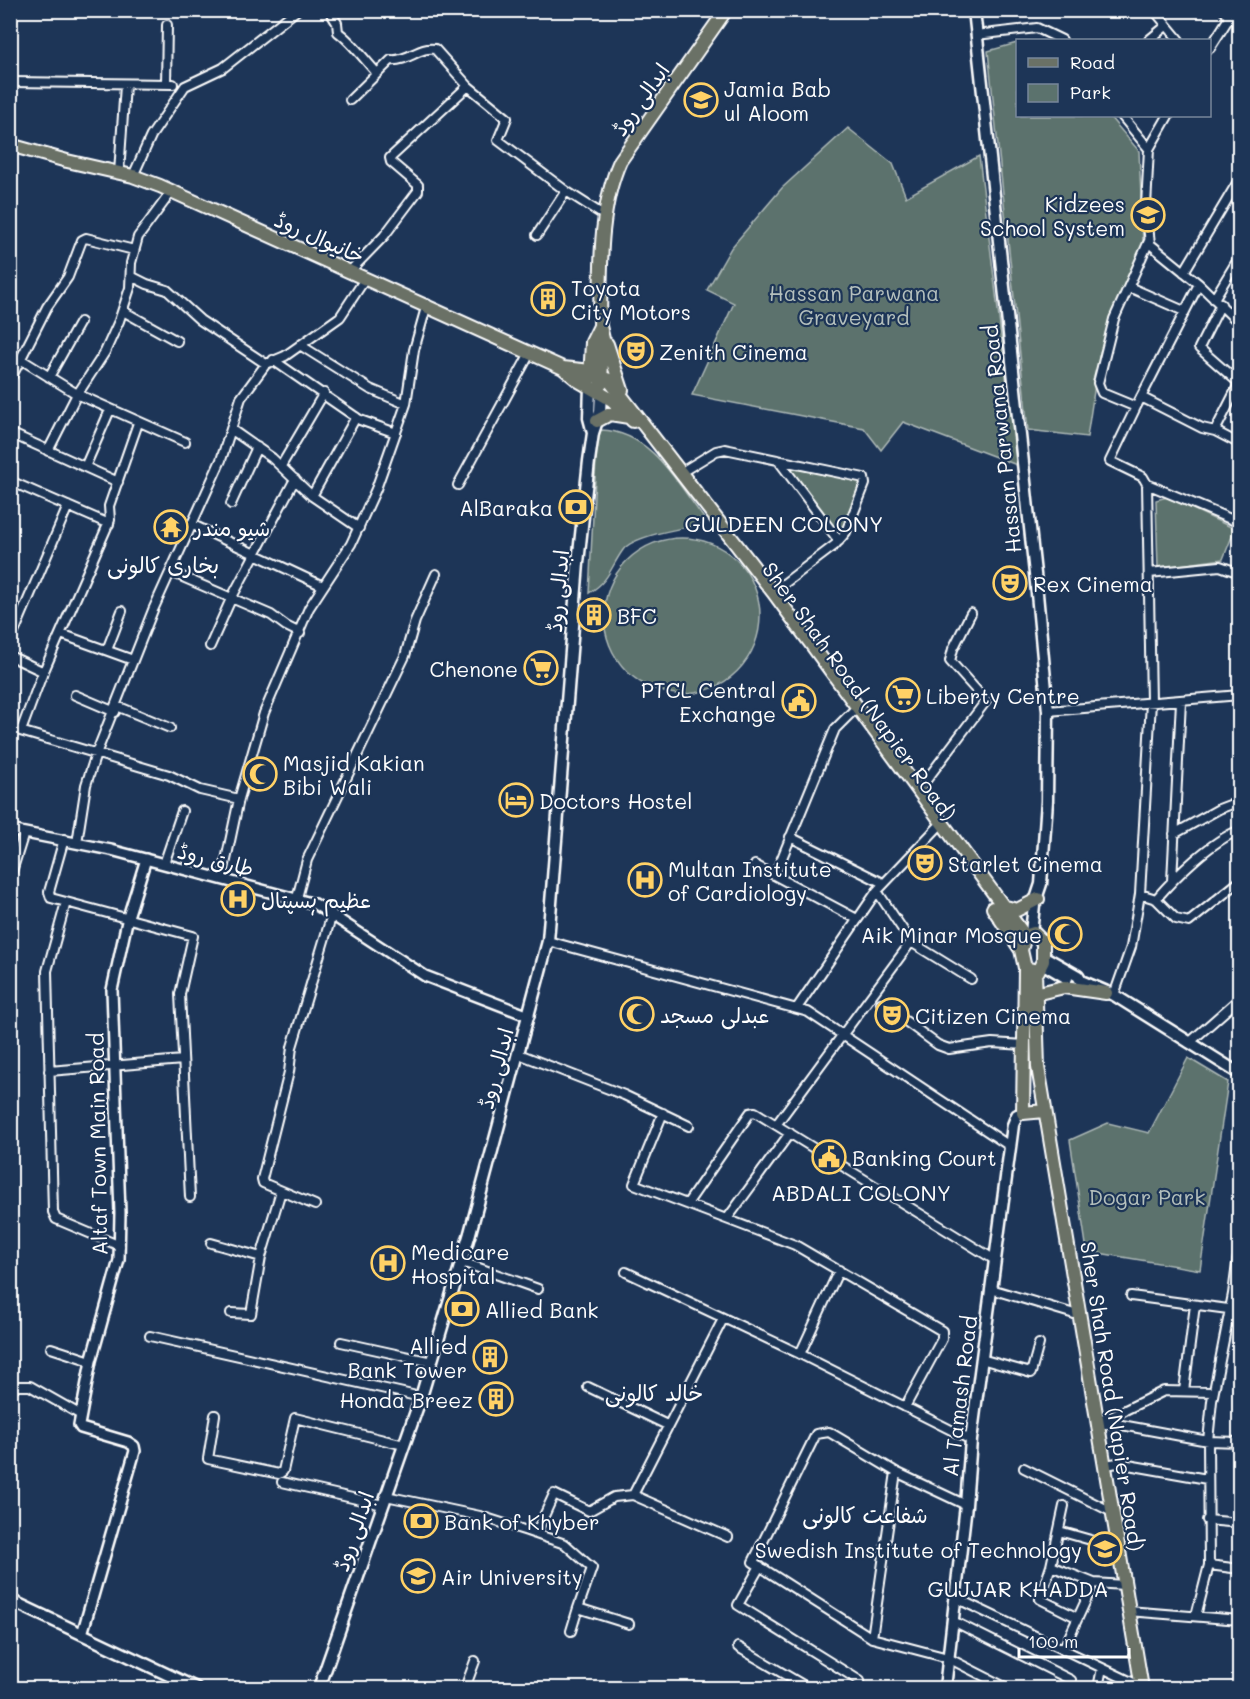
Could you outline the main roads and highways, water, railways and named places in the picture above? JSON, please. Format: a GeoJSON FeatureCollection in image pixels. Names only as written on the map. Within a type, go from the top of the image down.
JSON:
{"type":"FeatureCollection","features":[{"type":"Feature","properties":{"kind":"main road","name":"ابدالی روڈ"},"geometry":{"type":"LineString","coordinates":[[600,326],[605,216],[620,161],[726,10]]}},
{"type":"Feature","properties":{"kind":"main road","name":"Hassan Parwana Road"},"geometry":{"type":"LineString","coordinates":[[974,10],[1048,711],[1047,801],[1038,899],[1031,935]]}},
{"type":"Feature","properties":{"kind":"main road"},"geometry":{"type":"LineString","coordinates":[[10,142],[54,158]]}},
{"type":"Feature","properties":{"kind":"main road"},"geometry":{"type":"LineString","coordinates":[[10,152],[41,160],[67,162]]}},
{"type":"Feature","properties":{"kind":"main road","name":"خانیوال روڈ"},"geometry":{"type":"LineString","coordinates":[[10,152],[54,158],[133,176],[172,191],[349,272],[427,304],[563,368],[595,389],[645,430]]}},
{"type":"Feature","properties":{"kind":"main road"},"geometry":{"type":"LineString","coordinates":[[595,389],[603,339],[600,326]]}},
{"type":"Feature","properties":{"kind":"main road"},"geometry":{"type":"LineString","coordinates":[[600,326],[624,397],[645,430]]}},
{"type":"Feature","properties":{"kind":"main road","name":"خانیوال روڈ"},"geometry":{"type":"LineString","coordinates":[[563,368],[596,375]]}},
{"type":"Feature","properties":{"kind":"main road"},"geometry":{"type":"LineString","coordinates":[[596,375],[624,397]]}},
{"type":"Feature","properties":{"kind":"main road","name":"ابدالی روڈ"},"geometry":{"type":"LineString","coordinates":[[319,1689],[432,1362],[530,1016],[548,941],[577,575],[595,427],[595,389]]}},
{"type":"Feature","properties":{"kind":"main road"},"geometry":{"type":"LineString","coordinates":[[595,427],[610,414],[629,417]]}},
{"type":"Feature","properties":{"kind":"main road","name":"Sher Shah Road (Napier Road)"},"geometry":{"type":"LineString","coordinates":[[645,430],[680,473],[937,828],[997,906]]}},
{"type":"Feature","properties":{"kind":"main road","name":"Sher Shah Road (Napier Road)"},"geometry":{"type":"LineString","coordinates":[[645,430],[746,563],[773,592],[918,791],[997,906]]}},
{"type":"Feature","properties":{"kind":"main road"},"geometry":{"type":"LineString","coordinates":[[997,906],[1017,910],[1038,899]]}},
{"type":"Feature","properties":{"kind":"main road"},"geometry":{"type":"LineString","coordinates":[[997,906],[1031,935],[1043,942],[1036,964],[1025,1045],[1023,1113],[1045,1111]]}},
{"type":"Feature","properties":{"kind":"main road"},"geometry":{"type":"LineString","coordinates":[[997,906],[1021,950],[1036,964],[1078,976],[1081,981],[1110,994],[1239,1074]]}},
{"type":"Feature","properties":{"kind":"main road"},"geometry":{"type":"LineString","coordinates":[[1021,950],[1031,935]]}},
{"type":"Feature","properties":{"kind":"main road","name":"Sher Shah Road (Napier Road)"},"geometry":{"type":"LineString","coordinates":[[1036,964],[1037,1055],[1045,1111],[1100,1423],[1142,1688]]}},
{"type":"Feature","properties":{"kind":"main road"},"geometry":{"type":"LineString","coordinates":[[1035,994],[1064,987],[1110,994]]}},
{"type":"Feature","properties":{"kind":"main road","name":"Al Tamash Road"},"geometry":{"type":"LineString","coordinates":[[945,1689],[981,1359],[1015,1119],[1023,1113]]}},
{"type":"Feature","properties":{"kind":"main road"},"geometry":{"type":"LineString","coordinates":[[10,1600],[196,1689]]}},
{"type":"Feature","properties":{"kind":"place","name":"Jamia Bab ul Aloom"},"geometry":{"type":"Point","coordinates":[701,100]}},
{"type":"Feature","properties":{"kind":"place","name":"Kidzees School System"},"geometry":{"type":"Point","coordinates":[1148,215]}},
{"type":"Feature","properties":{"kind":"place","name":"Toyota City Motors"},"geometry":{"type":"Point","coordinates":[548,299]}},
{"type":"Feature","properties":{"kind":"place","name":"Zenith Cinema"},"geometry":{"type":"Point","coordinates":[636,351]}},
{"type":"Feature","properties":{"kind":"place","name":"AlBaraka"},"geometry":{"type":"Point","coordinates":[576,507]}},
{"type":"Feature","properties":{"kind":"place","name":"شیو مندر"},"geometry":{"type":"Point","coordinates":[171,527]}},
{"type":"Feature","properties":{"kind":"place","name":"Rex Cinema"},"geometry":{"type":"Point","coordinates":[1010,583]}},
{"type":"Feature","properties":{"kind":"place","name":"BFC"},"geometry":{"type":"Point","coordinates":[594,615]}},
{"type":"Feature","properties":{"kind":"place","name":"Chenone"},"geometry":{"type":"Point","coordinates":[541,668]}},
{"type":"Feature","properties":{"kind":"place","name":"Liberty Centre"},"geometry":{"type":"Point","coordinates":[903,695]}},
{"type":"Feature","properties":{"kind":"place","name":"PTCL Central Exchange"},"geometry":{"type":"Point","coordinates":[799,701]}},
{"type":"Feature","properties":{"kind":"place","name":"Masjid Kakian Bibi Wali"},"geometry":{"type":"Point","coordinates":[260,774]}},
{"type":"Feature","properties":{"kind":"place","name":"Doctors Hostel"},"geometry":{"type":"Point","coordinates":[516,800]}},
{"type":"Feature","properties":{"kind":"place","name":"Starlet Cinema"},"geometry":{"type":"Point","coordinates":[925,863]}},
{"type":"Feature","properties":{"kind":"place","name":"Multan Institute of Cardiology"},"geometry":{"type":"Point","coordinates":[645,880]}},
{"type":"Feature","properties":{"kind":"place","name":"عظیم ہسپتال"},"geometry":{"type":"Point","coordinates":[238,899]}},
{"type":"Feature","properties":{"kind":"place","name":"Aik Minar Mosque"},"geometry":{"type":"Point","coordinates":[1065,934]}},
{"type":"Feature","properties":{"kind":"place","name":"عبدلی مسجد"},"geometry":{"type":"Point","coordinates":[637,1014]}},
{"type":"Feature","properties":{"kind":"place","name":"Citizen Cinema"},"geometry":{"type":"Point","coordinates":[892,1015]}},
{"type":"Feature","properties":{"kind":"place","name":"Banking Court"},"geometry":{"type":"Point","coordinates":[829,1157]}},
{"type":"Feature","properties":{"kind":"place","name":"Medicare Hospital"},"geometry":{"type":"Point","coordinates":[388,1263]}},
{"type":"Feature","properties":{"kind":"place","name":"Allied Bank"},"geometry":{"type":"Point","coordinates":[462,1309]}},
{"type":"Feature","properties":{"kind":"place","name":"Allied Bank Tower"},"geometry":{"type":"Point","coordinates":[490,1357]}},
{"type":"Feature","properties":{"kind":"place","name":"Honda Breez"},"geometry":{"type":"Point","coordinates":[496,1399]}},
{"type":"Feature","properties":{"kind":"place","name":"Bank of Khyber"},"geometry":{"type":"Point","coordinates":[421,1521]}},
{"type":"Feature","properties":{"kind":"place","name":"Swedish Institute of Technology"},"geometry":{"type":"Point","coordinates":[1105,1549]}},
{"type":"Feature","properties":{"kind":"place","name":"Air University"},"geometry":{"type":"Point","coordinates":[418,1576]}},
{"type":"Feature","properties":{"kind":"district","name":"GULDEEN COLONY"},"geometry":{"type":"Point","coordinates":[784,523]}},
{"type":"Feature","properties":{"kind":"district","name":"بخاری کالونی"},"geometry":{"type":"Point","coordinates":[163,564]}},
{"type":"Feature","properties":{"kind":"district","name":"ABDALI COLONY"},"geometry":{"type":"Point","coordinates":[861,1192]}},
{"type":"Feature","properties":{"kind":"district","name":"خالد کالونی"},"geometry":{"type":"Point","coordinates":[654,1392]}},
{"type":"Feature","properties":{"kind":"district","name":"شفاعت کالونی"},"geometry":{"type":"Point","coordinates":[865,1514]}},
{"type":"Feature","properties":{"kind":"district","name":"GUJJAR KHADDA"},"geometry":{"type":"Point","coordinates":[1018,1588]}},
{"type":"Feature","properties":{"kind":"park label","name":"Hassan Parwana Graveyard"},"geometry":{"type":"Point","coordinates":[854,304]}},
{"type":"Feature","properties":{"kind":"park label","name":"Dogar Park"},"geometry":{"type":"Point","coordinates":[1147,1196]}}]}
